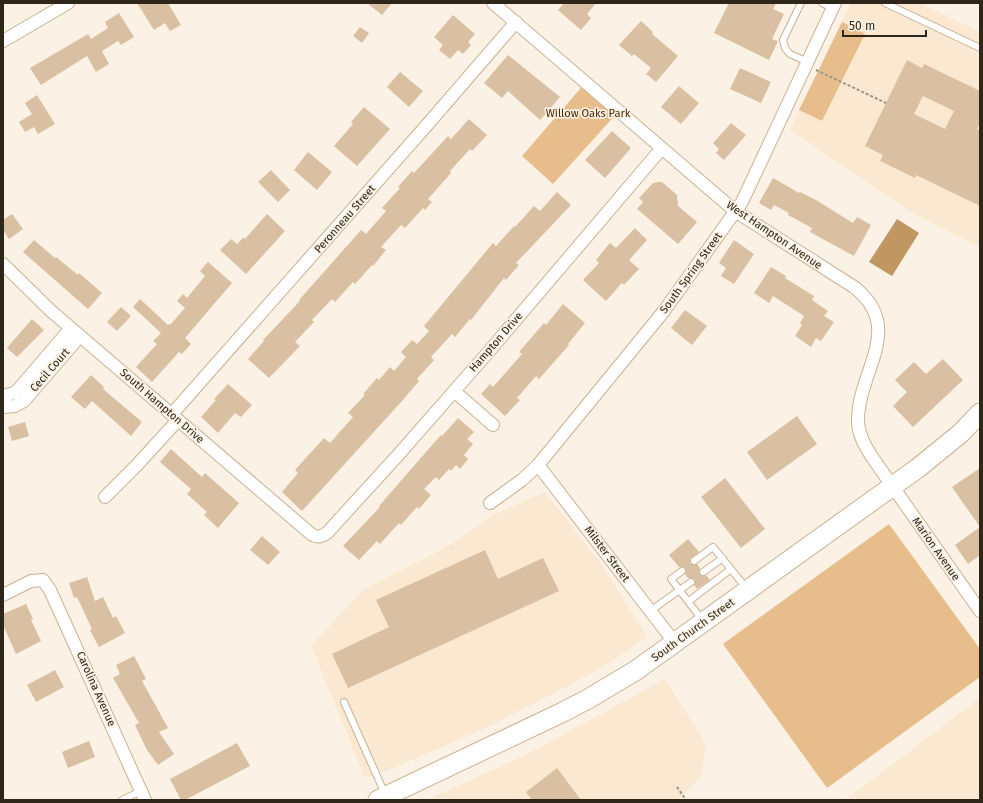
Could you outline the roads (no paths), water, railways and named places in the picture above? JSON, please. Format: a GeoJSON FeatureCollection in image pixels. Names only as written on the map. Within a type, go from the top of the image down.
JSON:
{"type":"FeatureCollection","features":[{"type":"Feature","properties":{"kind":"main road","name":"South Church Street"},"geometry":{"type":"LineString","coordinates":[[382,798],[588,700],[635,671],[918,468],[954,438],[980,413]]}},
{"type":"Feature","properties":{"kind":"street"},"geometry":{"type":"LineString","coordinates":[[3,41],[68,3]]}},
{"type":"Feature","properties":{"kind":"street","name":"West Hampton Avenue"},"geometry":{"type":"LineString","coordinates":[[493,3],[735,211],[863,294],[875,313],[879,335],[859,405],[858,419],[860,433],[864,446],[893,486]]}},
{"type":"Feature","properties":{"kind":"street","name":"South Spring Street"},"geometry":{"type":"LineString","coordinates":[[490,503],[522,480],[538,465],[664,311],[742,202],[811,66],[830,5]]}},
{"type":"Feature","properties":{"kind":"street","name":"Peronneau Street"},"geometry":{"type":"LineString","coordinates":[[105,497],[137,465],[175,417],[516,22]]}},
{"type":"Feature","properties":{"kind":"street","name":"Hampton Drive"},"geometry":{"type":"LineString","coordinates":[[327,534],[454,391],[662,148]]}},
{"type":"Feature","properties":{"kind":"street","name":"South Hampton Drive"},"geometry":{"type":"LineString","coordinates":[[3,264],[31,292],[76,332],[311,534],[316,537],[322,537],[327,534]]}},
{"type":"Feature","properties":{"kind":"street","name":"Cecil Court"},"geometry":{"type":"LineString","coordinates":[[3,407],[76,332]]}},
{"type":"Feature","properties":{"kind":"street"},"geometry":{"type":"LineString","coordinates":[[454,391],[493,425]]}},
{"type":"Feature","properties":{"kind":"street","name":"Milster Street"},"geometry":{"type":"LineString","coordinates":[[538,465],[675,643]]}},
{"type":"Feature","properties":{"kind":"street","name":"Marion Avenue"},"geometry":{"type":"LineString","coordinates":[[893,486],[980,611]]}},
{"type":"Feature","properties":{"kind":"street","name":"Carolina Avenue"},"geometry":{"type":"LineString","coordinates":[[3,595],[31,581],[43,580],[54,597],[144,795]]}},
{"type":"Feature","properties":{"kind":"lane"},"geometry":{"type":"LineString","coordinates":[[801,3],[783,40],[785,48],[790,54],[811,66]]}},
{"type":"Feature","properties":{"kind":"lane"},"geometry":{"type":"LineString","coordinates":[[885,3],[980,48]]}},
{"type":"Feature","properties":{"kind":"lane"},"geometry":{"type":"LineString","coordinates":[[694,561],[713,547],[748,590]]}},
{"type":"Feature","properties":{"kind":"lane"},"geometry":{"type":"LineString","coordinates":[[704,572],[722,558]]}},
{"type":"Feature","properties":{"kind":"lane"},"geometry":{"type":"LineString","coordinates":[[688,601],[731,568]]}},
{"type":"Feature","properties":{"kind":"lane"},"geometry":{"type":"LineString","coordinates":[[682,571],[671,578],[704,622]]}},
{"type":"Feature","properties":{"kind":"lane"},"geometry":{"type":"LineString","coordinates":[[650,611],[691,582]]}},
{"type":"Feature","properties":{"kind":"lane"},"geometry":{"type":"LineString","coordinates":[[344,702],[382,798]]}},
{"type":"Feature","properties":{"kind":"lane"},"geometry":{"type":"LineString","coordinates":[[122,800],[144,795]]}},
{"type":"Feature","properties":{"kind":"park label","name":"Willow Oaks Park"},"geometry":{"type":"Point","coordinates":[588,113]}}]}
